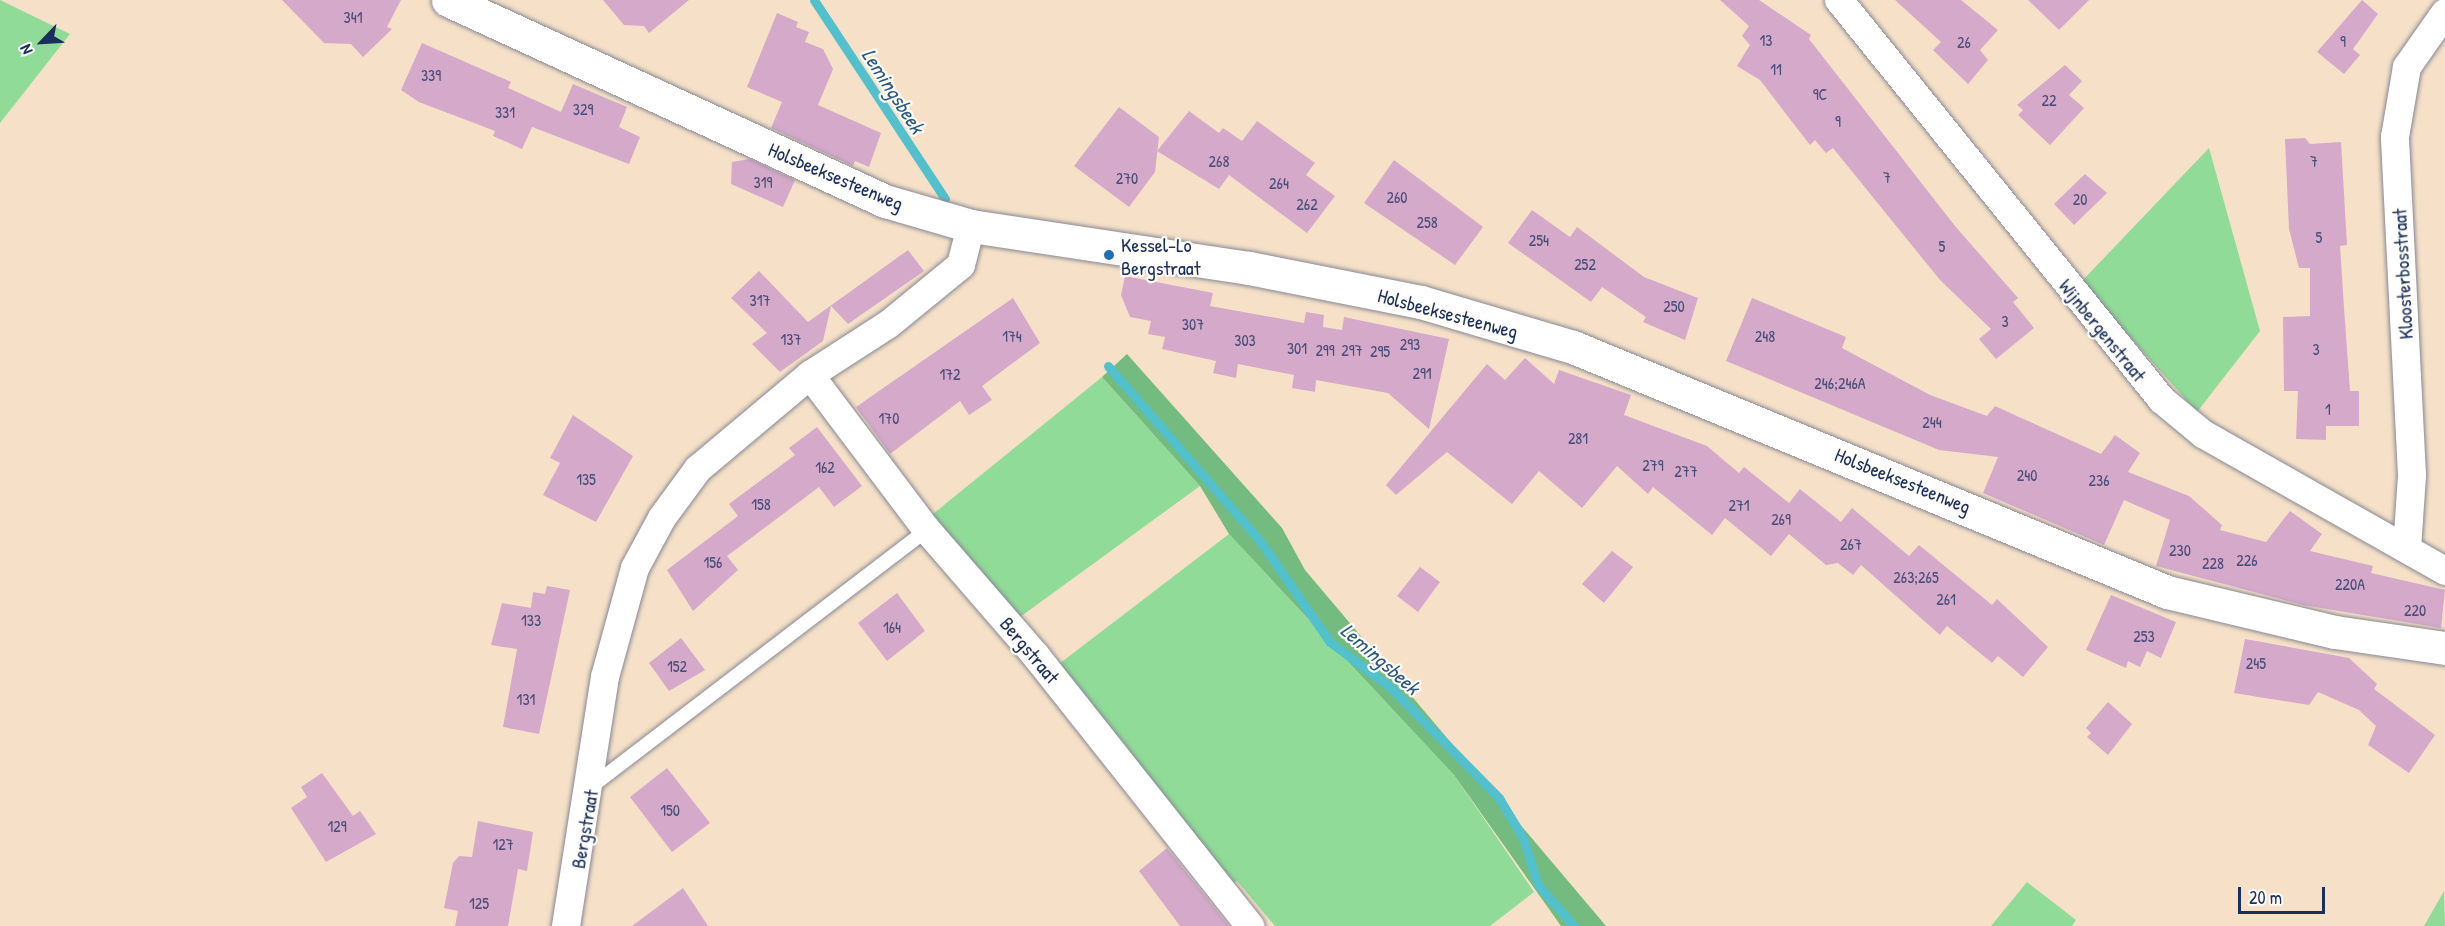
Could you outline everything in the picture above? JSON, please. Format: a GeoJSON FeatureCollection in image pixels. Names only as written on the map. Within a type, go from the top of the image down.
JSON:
{"type":"FeatureCollection","features":[{"type":"Feature","properties":{"kind":"street","name":"Holsbeeksesteenweg"},"geometry":{"type":"LineString","coordinates":[[447,0],[885,201],[970,226],[1249,268],[1421,302],[1573,347],[2167,592],[2335,632],[2445,648]]}},
{"type":"Feature","properties":{"kind":"street","name":"Wijnbergenstraat"},"geometry":{"type":"LineString","coordinates":[[1839,0],[2162,400],[2203,434],[2445,570]]}},
{"type":"Feature","properties":{"kind":"street","name":"Kloosterbosstraat"},"geometry":{"type":"LineString","coordinates":[[2407,549],[2412,475],[2395,137],[2407,67],[2445,13]]}},
{"type":"Feature","properties":{"kind":"street","name":"Bergstraat"},"geometry":{"type":"LineString","coordinates":[[566,926],[592,786],[605,677],[635,567],[698,469],[810,375],[889,324],[961,265],[970,226]]}},
{"type":"Feature","properties":{"kind":"street","name":"Bergstraat"},"geometry":{"type":"LineString","coordinates":[[810,375],[927,530],[1036,656],[1250,926]]}},
{"type":"Feature","properties":{"kind":"lane"},"geometry":{"type":"LineString","coordinates":[[592,786],[927,530]]}},
{"type":"Feature","properties":{"kind":"green space"},"geometry":{"type":"Polygon","coordinates":[[[0,0],[70,34],[0,123],[0,0]]]}},
{"type":"Feature","properties":{"kind":"green space"},"geometry":{"type":"Polygon","coordinates":[[[2209,148],[2260,331],[2197,412],[2081,282],[2209,148]]]}},
{"type":"Feature","properties":{"kind":"green space"},"geometry":{"type":"Polygon","coordinates":[[[1127,354],[1282,528],[1305,570],[1606,926],[1561,926],[1454,775],[1229,534],[1200,486],[1102,377],[1127,354]]]}},
{"type":"Feature","properties":{"kind":"green space"},"geometry":{"type":"Polygon","coordinates":[[[1102,377],[1200,486],[1016,620],[928,518],[1102,377]]]}},
{"type":"Feature","properties":{"kind":"green space"},"geometry":{"type":"Polygon","coordinates":[[[1229,534],[1454,775],[1534,892],[1490,926],[1275,926],[1237,881],[1229,887],[1055,667],[1229,534]]]}},
{"type":"Feature","properties":{"kind":"green space"},"geometry":{"type":"Polygon","coordinates":[[[2027,882],[2076,920],[2072,926],[1991,926],[2027,882]]]}},
{"type":"Feature","properties":{"kind":"green space"},"geometry":{"type":"Polygon","coordinates":[[[2444,891],[2445,926],[2424,926],[2444,891]]]}},
{"type":"Feature","properties":{"kind":"building"},"geometry":{"type":"Polygon","coordinates":[[[282,0],[401,0],[387,27],[392,29],[363,57],[351,44],[324,43],[282,0]]]}},
{"type":"Feature","properties":{"kind":"building"},"geometry":{"type":"Polygon","coordinates":[[[603,0],[689,0],[649,33],[644,26],[624,25],[603,0]]]}},
{"type":"Feature","properties":{"kind":"building"},"geometry":{"type":"Polygon","coordinates":[[[1720,0],[1759,0],[1811,35],[1809,39],[1955,226],[2018,298],[2013,302],[2034,328],[1996,359],[1979,339],[1991,329],[1940,280],[1833,148],[1826,153],[1815,140],[1810,145],[1760,80],[1737,66],[1750,45],[1742,36],[1749,26],[1720,0]]]}},
{"type":"Feature","properties":{"kind":"building"},"geometry":{"type":"Polygon","coordinates":[[[1895,0],[1961,0],[1998,30],[1980,50],[1988,60],[1968,84],[1933,50],[1941,42],[1895,0]]]}},
{"type":"Feature","properties":{"kind":"building"},"geometry":{"type":"Polygon","coordinates":[[[2028,0],[2089,0],[2059,30],[2028,0]]]}},
{"type":"Feature","properties":{"kind":"building"},"geometry":{"type":"Polygon","coordinates":[[[2362,0],[2378,14],[2353,49],[2360,55],[2344,74],[2317,52],[2362,0]]]}},
{"type":"Feature","properties":{"kind":"building"},"geometry":{"type":"Polygon","coordinates":[[[777,13],[798,22],[796,27],[809,32],[805,42],[823,49],[833,69],[818,105],[881,133],[869,167],[855,161],[853,166],[771,128],[782,102],[747,87],[777,13]]]}},
{"type":"Feature","properties":{"kind":"building"},"geometry":{"type":"Polygon","coordinates":[[[422,43],[511,82],[508,88],[561,112],[573,84],[627,107],[619,127],[640,137],[629,164],[532,127],[522,149],[493,136],[495,131],[419,102],[401,90],[422,43]]]}},
{"type":"Feature","properties":{"kind":"building"},"geometry":{"type":"Polygon","coordinates":[[[2065,65],[2082,81],[2069,95],[2084,108],[2050,145],[2018,115],[2023,110],[2017,105],[2065,65]]]}},
{"type":"Feature","properties":{"kind":"building"},"geometry":{"type":"Polygon","coordinates":[[[1119,107],[1159,137],[1155,172],[1129,207],[1074,166],[1119,107]]]}},
{"type":"Feature","properties":{"kind":"building"},"geometry":{"type":"Polygon","coordinates":[[[1189,111],[1219,133],[1223,128],[1242,141],[1257,121],[1315,163],[1306,175],[1335,196],[1307,233],[1229,175],[1219,189],[1157,151],[1189,111]]]}},
{"type":"Feature","properties":{"kind":"building"},"geometry":{"type":"Polygon","coordinates":[[[2305,138],[2310,144],[2341,142],[2347,245],[2340,246],[2350,391],[2359,391],[2359,426],[2326,426],[2326,440],[2296,439],[2298,391],[2284,391],[2283,317],[2310,316],[2310,268],[2299,268],[2289,229],[2285,139],[2305,138]]]}},
{"type":"Feature","properties":{"kind":"building"},"geometry":{"type":"Polygon","coordinates":[[[750,159],[795,180],[783,207],[731,184],[732,162],[750,159]]]}},
{"type":"Feature","properties":{"kind":"building"},"geometry":{"type":"Polygon","coordinates":[[[1394,160],[1483,227],[1455,265],[1364,203],[1394,160]]]}},
{"type":"Feature","properties":{"kind":"building"},"geometry":{"type":"Polygon","coordinates":[[[2085,174],[2107,193],[2074,225],[2054,204],[2085,174]]]}},
{"type":"Feature","properties":{"kind":"building"},"geometry":{"type":"Polygon","coordinates":[[[1532,210],[1570,237],[1577,227],[1644,277],[1698,298],[1685,340],[1643,322],[1646,317],[1602,287],[1591,302],[1508,243],[1532,210]]]}},
{"type":"Feature","properties":{"kind":"building"},"geometry":{"type":"Polygon","coordinates":[[[908,250],[924,271],[848,324],[831,306],[823,341],[780,372],[752,344],[767,333],[731,298],[759,271],[808,322],[908,250]]]}},
{"type":"Feature","properties":{"kind":"building"},"geometry":{"type":"Polygon","coordinates":[[[1125,276],[1213,293],[1210,306],[1304,323],[1306,312],[1324,315],[1323,327],[1342,330],[1344,317],[1449,339],[1429,429],[1388,393],[1316,380],[1315,392],[1292,388],[1294,375],[1238,364],[1236,378],[1213,373],[1216,361],[1162,349],[1165,337],[1148,334],[1151,321],[1130,317],[1121,295],[1125,276]]]}},
{"type":"Feature","properties":{"kind":"building"},"geometry":{"type":"Polygon","coordinates":[[[1013,298],[1040,343],[982,386],[992,400],[969,415],[960,401],[890,454],[856,407],[1013,298]]]}},
{"type":"Feature","properties":{"kind":"building"},"geometry":{"type":"Polygon","coordinates":[[[1752,298],[1846,337],[1842,348],[1930,395],[1987,416],[1995,406],[2101,454],[2115,435],[2140,453],[2128,472],[2189,496],[2222,525],[2220,530],[2266,542],[2290,511],[2322,534],[2310,551],[2373,566],[2371,573],[2445,590],[2441,628],[2303,605],[2156,566],[2170,520],[2124,500],[2104,545],[1983,493],[1998,457],[1939,450],[1726,361],[1752,298]]]}},
{"type":"Feature","properties":{"kind":"building"},"geometry":{"type":"Polygon","coordinates":[[[1525,358],[1554,384],[1559,370],[1631,395],[1624,415],[1707,446],[1739,473],[1744,467],[1789,503],[1800,489],[1841,522],[1852,508],[1909,556],[1919,545],[1992,605],[1997,599],[2048,647],[2023,677],[1998,656],[1992,663],[1947,626],[1940,635],[1861,565],[1853,575],[1838,563],[1826,565],[1789,534],[1771,556],[1725,518],[1712,535],[1653,487],[1648,494],[1617,466],[1582,508],[1539,471],[1512,504],[1447,452],[1396,495],[1386,485],[1487,364],[1505,380],[1525,358]]]}},
{"type":"Feature","properties":{"kind":"building"},"geometry":{"type":"Polygon","coordinates":[[[573,415],[633,456],[596,522],[543,495],[560,463],[550,458],[573,415]]]}},
{"type":"Feature","properties":{"kind":"building"},"geometry":{"type":"Polygon","coordinates":[[[817,427],[862,486],[834,507],[819,487],[727,556],[738,570],[693,611],[667,570],[738,516],[729,504],[795,455],[789,448],[817,427]]]}},
{"type":"Feature","properties":{"kind":"building"},"geometry":{"type":"Polygon","coordinates":[[[1612,551],[1633,567],[1604,603],[1582,584],[1612,551]]]}},
{"type":"Feature","properties":{"kind":"building"},"geometry":{"type":"Polygon","coordinates":[[[1420,567],[1440,582],[1418,612],[1397,596],[1420,567]]]}},
{"type":"Feature","properties":{"kind":"building"},"geometry":{"type":"Polygon","coordinates":[[[547,586],[570,590],[539,734],[503,727],[517,649],[491,645],[502,603],[531,608],[533,592],[545,594],[547,586]]]}},
{"type":"Feature","properties":{"kind":"building"},"geometry":{"type":"Polygon","coordinates":[[[897,593],[925,631],[887,661],[858,623],[897,593]]]}},
{"type":"Feature","properties":{"kind":"building"},"geometry":{"type":"Polygon","coordinates":[[[2111,595],[2176,622],[2161,658],[2147,651],[2140,667],[2128,661],[2126,668],[2086,650],[2111,595]]]}},
{"type":"Feature","properties":{"kind":"building"},"geometry":{"type":"Polygon","coordinates":[[[681,638],[705,670],[669,691],[649,663],[681,638]]]}},
{"type":"Feature","properties":{"kind":"building"},"geometry":{"type":"Polygon","coordinates":[[[2245,639],[2349,658],[2377,684],[2374,689],[2435,735],[2409,773],[2368,745],[2376,726],[2359,710],[2318,692],[2309,705],[2234,693],[2245,639]]]}},
{"type":"Feature","properties":{"kind":"building"},"geometry":{"type":"Polygon","coordinates":[[[2108,702],[2132,724],[2108,755],[2087,737],[2091,733],[2086,728],[2108,702]]]}},
{"type":"Feature","properties":{"kind":"building"},"geometry":{"type":"Polygon","coordinates":[[[667,768],[710,823],[672,852],[630,797],[667,768]]]}},
{"type":"Feature","properties":{"kind":"building"},"geometry":{"type":"Polygon","coordinates":[[[322,773],[353,816],[360,811],[376,834],[326,862],[291,808],[307,797],[301,787],[322,773]]]}},
{"type":"Feature","properties":{"kind":"building"},"geometry":{"type":"Polygon","coordinates":[[[478,821],[533,832],[527,871],[518,869],[508,926],[455,926],[458,911],[444,908],[453,863],[459,856],[472,857],[478,821]]]}},
{"type":"Feature","properties":{"kind":"building"},"geometry":{"type":"Polygon","coordinates":[[[1167,848],[1229,926],[1180,926],[1139,871],[1167,848]]]}},
{"type":"Feature","properties":{"kind":"building"},"geometry":{"type":"Polygon","coordinates":[[[683,888],[708,926],[632,926],[683,888]]]}},
{"type":"Feature","properties":{"kind":"waterway","name":"Lemingsbeek"},"geometry":{"type":"LineString","coordinates":[[814,0],[945,199]]}},
{"type":"Feature","properties":{"kind":"waterway","name":"Lemingsbeek"},"geometry":{"type":"LineString","coordinates":[[1108,366],[1260,541],[1330,642],[1390,687],[1499,798],[1523,838],[1538,885],[1574,926]]}},
{"type":"Feature","properties":{"kind":"place","name":"Kessel-Lo Bergstraat"},"geometry":{"type":"Point","coordinates":[1109,255]}}]}
